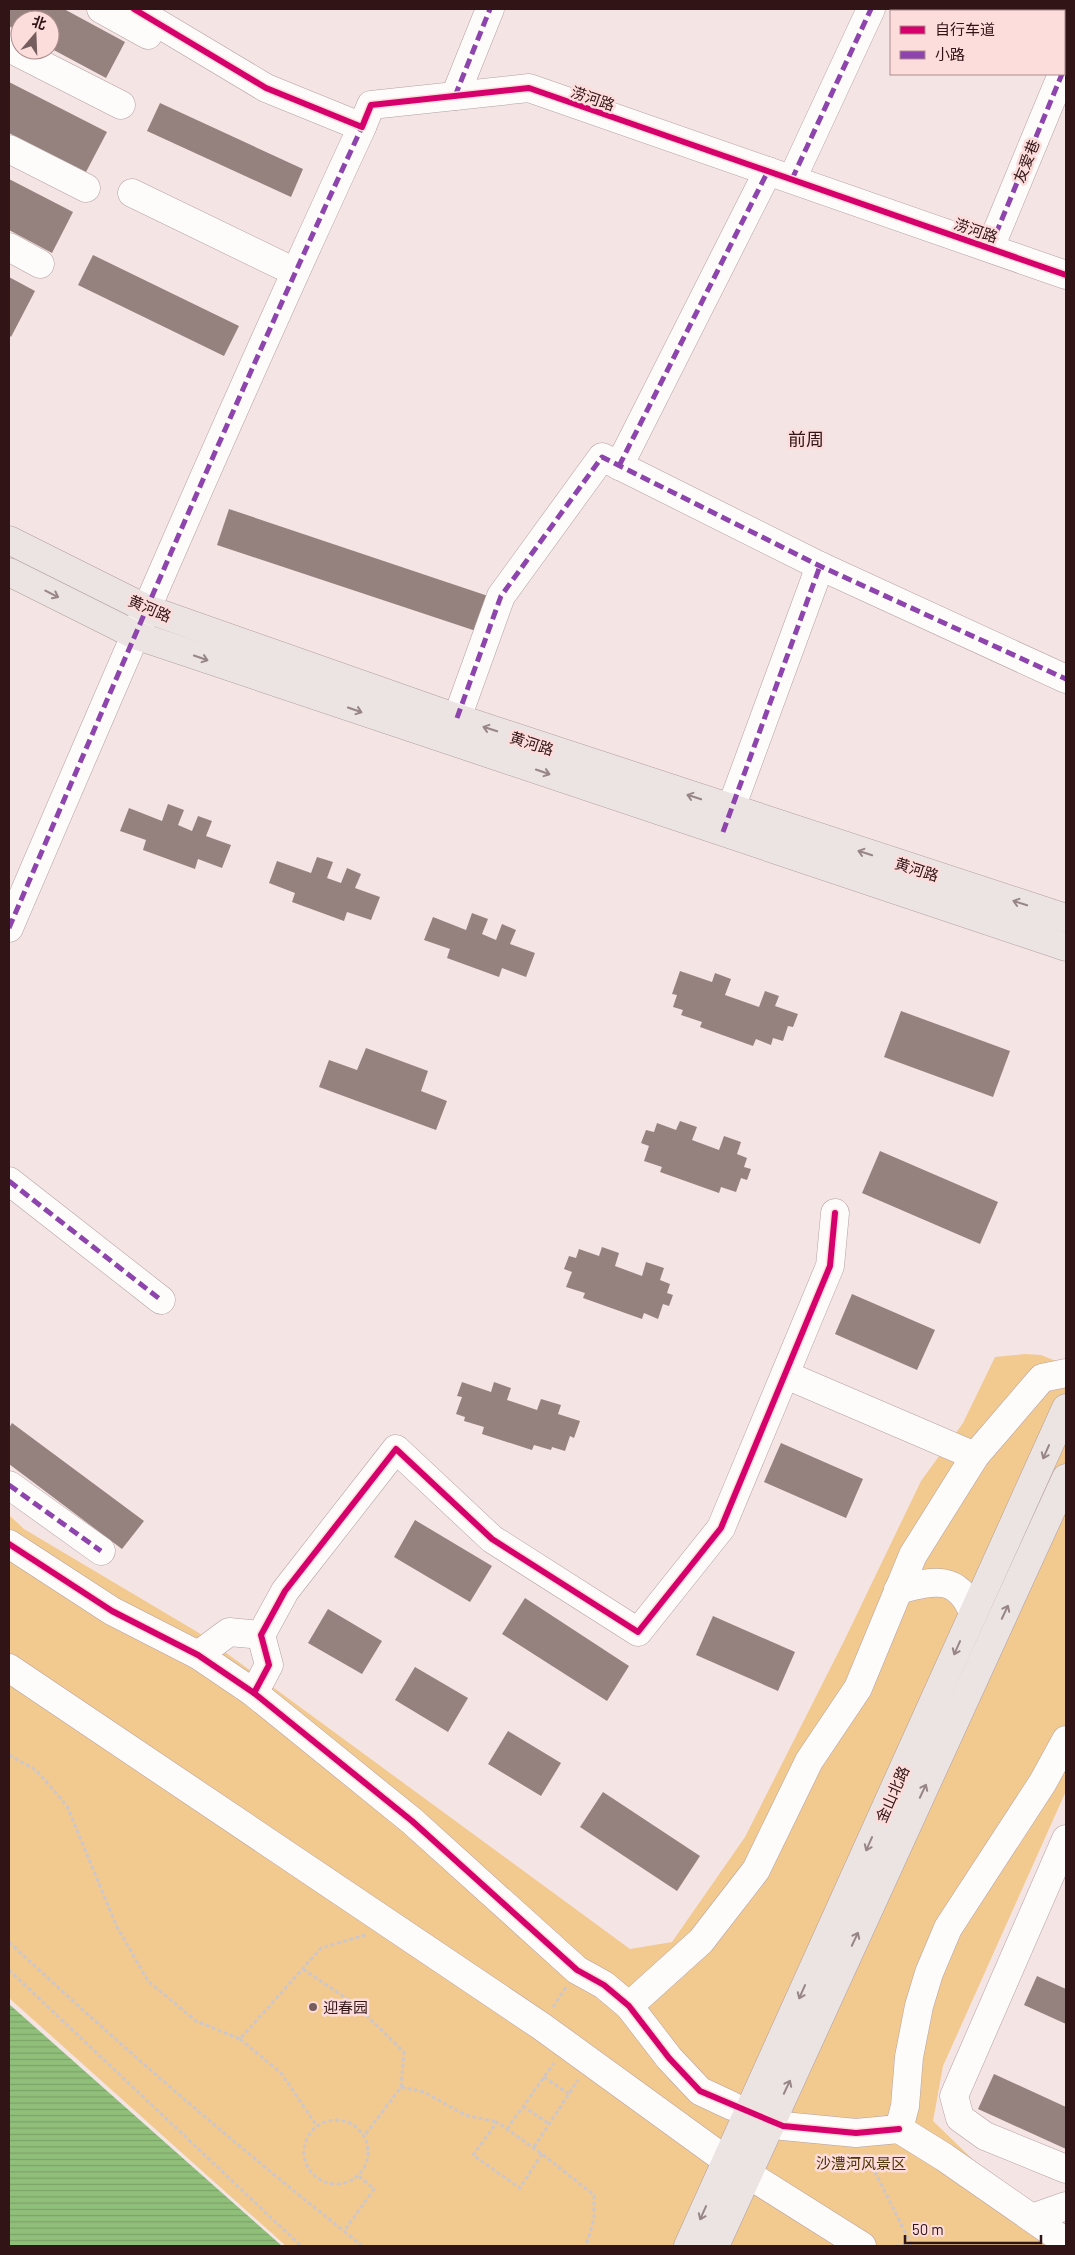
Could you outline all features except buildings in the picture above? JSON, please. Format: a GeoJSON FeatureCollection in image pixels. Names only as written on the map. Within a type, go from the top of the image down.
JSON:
{"type":"FeatureCollection","features":[{"type":"Feature","properties":{"kind":"main road","name":"黄河路"},"geometry":{"type":"LineString","coordinates":[[9,540],[147,609],[457,718],[1066,947]]}},
{"type":"Feature","properties":{"kind":"main road","name":"黄河路"},"geometry":{"type":"LineString","coordinates":[[9,572],[134,635],[727,820],[1066,918]]}},
{"type":"Feature","properties":{"kind":"main road","name":"金山北路"},"geometry":{"type":"LineString","coordinates":[[732,2177],[973,1613],[1066,1408]]}},
{"type":"Feature","properties":{"kind":"main road","name":"金山北路"},"geometry":{"type":"LineString","coordinates":[[732,2177],[1066,1478]]}},
{"type":"Feature","properties":{"kind":"main road"},"geometry":{"type":"LineString","coordinates":[[688,2246],[732,2177]]}},
{"type":"Feature","properties":{"kind":"main road"},"geometry":{"type":"LineString","coordinates":[[715,2246],[732,2177]]}},
{"type":"Feature","properties":{"kind":"street"},"geometry":{"type":"LineString","coordinates":[[101,9],[152,37]]}},
{"type":"Feature","properties":{"kind":"street"},"geometry":{"type":"LineString","coordinates":[[9,928],[134,635],[295,272],[362,127],[266,88],[134,9]]}},
{"type":"Feature","properties":{"kind":"street"},"geometry":{"type":"LineString","coordinates":[[455,96],[490,9]]}},
{"type":"Feature","properties":{"kind":"street"},"geometry":{"type":"LineString","coordinates":[[619,466],[871,9]]}},
{"type":"Feature","properties":{"kind":"street"},"geometry":{"type":"LineString","coordinates":[[9,48],[120,105]]}},
{"type":"Feature","properties":{"kind":"street","name":"友爱巷"},"geometry":{"type":"LineString","coordinates":[[990,248],[1062,75]]}},
{"type":"Feature","properties":{"kind":"street","name":"涝河路"},"geometry":{"type":"LineString","coordinates":[[362,127],[371,105],[529,88],[1066,274]]}},
{"type":"Feature","properties":{"kind":"street"},"geometry":{"type":"LineString","coordinates":[[9,149],[86,188]]}},
{"type":"Feature","properties":{"kind":"street"},"geometry":{"type":"LineString","coordinates":[[132,193],[295,272]]}},
{"type":"Feature","properties":{"kind":"street"},"geometry":{"type":"LineString","coordinates":[[9,247],[40,264]]}},
{"type":"Feature","properties":{"kind":"street"},"geometry":{"type":"LineString","coordinates":[[457,718],[501,596],[602,457],[820,566],[1066,679]]}},
{"type":"Feature","properties":{"kind":"street"},"geometry":{"type":"LineString","coordinates":[[727,820],[820,566]]}},
{"type":"Feature","properties":{"kind":"street"},"geometry":{"type":"LineString","coordinates":[[9,1181],[160,1300]]}},
{"type":"Feature","properties":{"kind":"street"},"geometry":{"type":"LineString","coordinates":[[254,1693],[268,1665],[261,1635],[285,1591],[396,1449],[492,1539],[638,1632],[721,1528],[830,1266],[835,1213]]}},
{"type":"Feature","properties":{"kind":"street"},"geometry":{"type":"LineString","coordinates":[[629,2006],[701,1940],[756,1870],[809,1762],[858,1688],[912,1555],[975,1456],[1042,1378],[1066,1373]]}},
{"type":"Feature","properties":{"kind":"street"},"geometry":{"type":"LineString","coordinates":[[786,1374],[975,1456]]}},
{"type":"Feature","properties":{"kind":"street"},"geometry":{"type":"LineString","coordinates":[[9,1485],[101,1551]]}},
{"type":"Feature","properties":{"kind":"street"},"geometry":{"type":"LineString","coordinates":[[9,1544],[112,1611],[198,1655],[254,1693],[412,1821],[577,1970],[604,1985],[629,2006],[669,2058],[700,2090],[732,2106]]}},
{"type":"Feature","properties":{"kind":"street"},"geometry":{"type":"LineString","coordinates":[[898,1590],[925,1583],[944,1582],[967,1596],[973,1613]]}},
{"type":"Feature","properties":{"kind":"street"},"geometry":{"type":"LineString","coordinates":[[198,1655],[229,1632],[261,1635]]}},
{"type":"Feature","properties":{"kind":"street"},"geometry":{"type":"LineString","coordinates":[[9,1668],[591,2060],[732,2177],[862,2246]]}},
{"type":"Feature","properties":{"kind":"street"},"geometry":{"type":"LineString","coordinates":[[898,2129],[905,2106],[909,2056],[918,2006],[929,1973],[948,1928],[1043,1782],[1066,1740]]}},
{"type":"Feature","properties":{"kind":"street"},"geometry":{"type":"LineString","coordinates":[[1066,1840],[954,2096],[960,2118],[985,2136],[1066,2169]]}},
{"type":"Feature","properties":{"kind":"street"},"geometry":{"type":"LineString","coordinates":[[783,2126],[856,2134],[898,2129],[944,2157],[1066,2242]]}},
{"type":"Feature","properties":{"kind":"street"},"geometry":{"type":"LineString","coordinates":[[1032,2218],[1066,2206]]}},
{"type":"Feature","properties":{"kind":"path"},"geometry":{"type":"LineString","coordinates":[[9,1755],[36,1770],[67,1806],[116,1925],[148,1982],[196,2021],[240,2039],[281,2073],[316,2126]]}},
{"type":"Feature","properties":{"kind":"path"},"geometry":{"type":"LineString","coordinates":[[240,2039],[321,1948],[394,1926]]}},
{"type":"Feature","properties":{"kind":"path"},"geometry":{"type":"LineString","coordinates":[[9,1942],[116,2041],[271,2173],[362,2246]]}},
{"type":"Feature","properties":{"kind":"path"},"geometry":{"type":"LineString","coordinates":[[303,1969],[356,2005],[404,2052],[401,2087],[364,2136]]}},
{"type":"Feature","properties":{"kind":"path"},"geometry":{"type":"LineString","coordinates":[[9,1970],[301,2246]]}},
{"type":"Feature","properties":{"kind":"path"},"geometry":{"type":"LineString","coordinates":[[541,2026],[577,1970]]}},
{"type":"Feature","properties":{"kind":"path"},"geometry":{"type":"LineString","coordinates":[[507,2129],[567,2044]]}},
{"type":"Feature","properties":{"kind":"path"},"geometry":{"type":"LineString","coordinates":[[534,2147],[591,2060]]}},
{"type":"Feature","properties":{"kind":"path"},"geometry":{"type":"LineString","coordinates":[[544,2077],[569,2094]]}},
{"type":"Feature","properties":{"kind":"path"},"geometry":{"type":"LineString","coordinates":[[401,2087],[424,2092],[465,2115],[496,2122],[534,2147],[594,2195],[594,2219],[586,2246]]}},
{"type":"Feature","properties":{"kind":"path"},"geometry":{"type":"LineString","coordinates":[[523,2106],[549,2124]]}},
{"type":"Feature","properties":{"kind":"path"},"geometry":{"type":"LineString","coordinates":[[337,2120],[347,2122],[357,2128],[364,2136],[368,2146],[368,2157],[365,2167],[359,2176],[339,2185],[319,2180],[311,2173],[304,2154],[307,2139],[316,2126],[337,2120]]}},
{"type":"Feature","properties":{"kind":"path"},"geometry":{"type":"LineString","coordinates":[[496,2122],[474,2154],[520,2188],[542,2154]]}},
{"type":"Feature","properties":{"kind":"path"},"geometry":{"type":"LineString","coordinates":[[856,2134],[911,2245],[895,2246]]}},
{"type":"Feature","properties":{"kind":"path"},"geometry":{"type":"LineString","coordinates":[[344,2231],[374,2189],[359,2176]]}},
{"type":"Feature","properties":{"kind":"green space","name":"沙澧河风景区"},"geometry":{"type":"Polygon","coordinates":[[[1025,1354],[1041,1355],[1066,1365],[1066,1791],[943,2066],[933,2121],[992,2178],[1066,2224],[1066,2246],[286,2246],[9,1998],[9,1515],[24,1529],[199,1633],[630,1949],[672,1942],[745,1837],[844,1641],[921,1481],[963,1423],[995,1357],[1025,1354]]]}},
{"type":"Feature","properties":{"kind":"shaded area"},"geometry":{"type":"Polygon","coordinates":[[[9,2004],[282,2246],[9,2246],[9,2004]]]}},
{"type":"Feature","properties":{"kind":"marked path"},"geometry":{"type":"LineString","coordinates":[[455,96],[490,9]]}},
{"type":"Feature","properties":{"kind":"marked path"},"geometry":{"type":"LineString","coordinates":[[792,179],[871,9]]}},
{"type":"Feature","properties":{"kind":"marked path"},"geometry":{"type":"LineString","coordinates":[[990,248],[1062,75]]}},
{"type":"Feature","properties":{"kind":"marked path"},"geometry":{"type":"LineString","coordinates":[[9,928],[227,426],[362,127]]}},
{"type":"Feature","properties":{"kind":"marked path"},"geometry":{"type":"LineString","coordinates":[[619,466],[768,171]]}},
{"type":"Feature","properties":{"kind":"marked path"},"geometry":{"type":"LineString","coordinates":[[457,718],[501,596],[602,457],[820,566],[1066,679]]}},
{"type":"Feature","properties":{"kind":"marked path"},"geometry":{"type":"LineString","coordinates":[[723,832],[820,566]]}},
{"type":"Feature","properties":{"kind":"marked path"},"geometry":{"type":"LineString","coordinates":[[9,1181],[161,1300]]}},
{"type":"Feature","properties":{"kind":"marked path"},"geometry":{"type":"LineString","coordinates":[[9,1485],[101,1551]]}},
{"type":"Feature","properties":{"kind":"cycle path"},"geometry":{"type":"LineString","coordinates":[[134,9],[266,88],[362,127],[371,105],[529,88],[1066,275]]}},
{"type":"Feature","properties":{"kind":"cycle path"},"geometry":{"type":"LineString","coordinates":[[254,1693],[269,1665],[261,1635],[285,1591],[396,1449],[492,1539],[638,1632],[721,1528],[830,1266],[835,1213]]}},
{"type":"Feature","properties":{"kind":"cycle path"},"geometry":{"type":"LineString","coordinates":[[9,1544],[112,1611],[198,1655],[254,1693],[412,1821],[577,1970],[604,1985],[629,2006],[669,2058],[700,2091],[783,2126],[856,2133],[899,2129]]}},
{"type":"Feature","properties":{"kind":"place","name":"迎春园"},"geometry":{"type":"Point","coordinates":[313,2007]}},
{"type":"Feature","properties":{"kind":"district","name":"前周"},"geometry":{"type":"Point","coordinates":[806,439]}}]}
